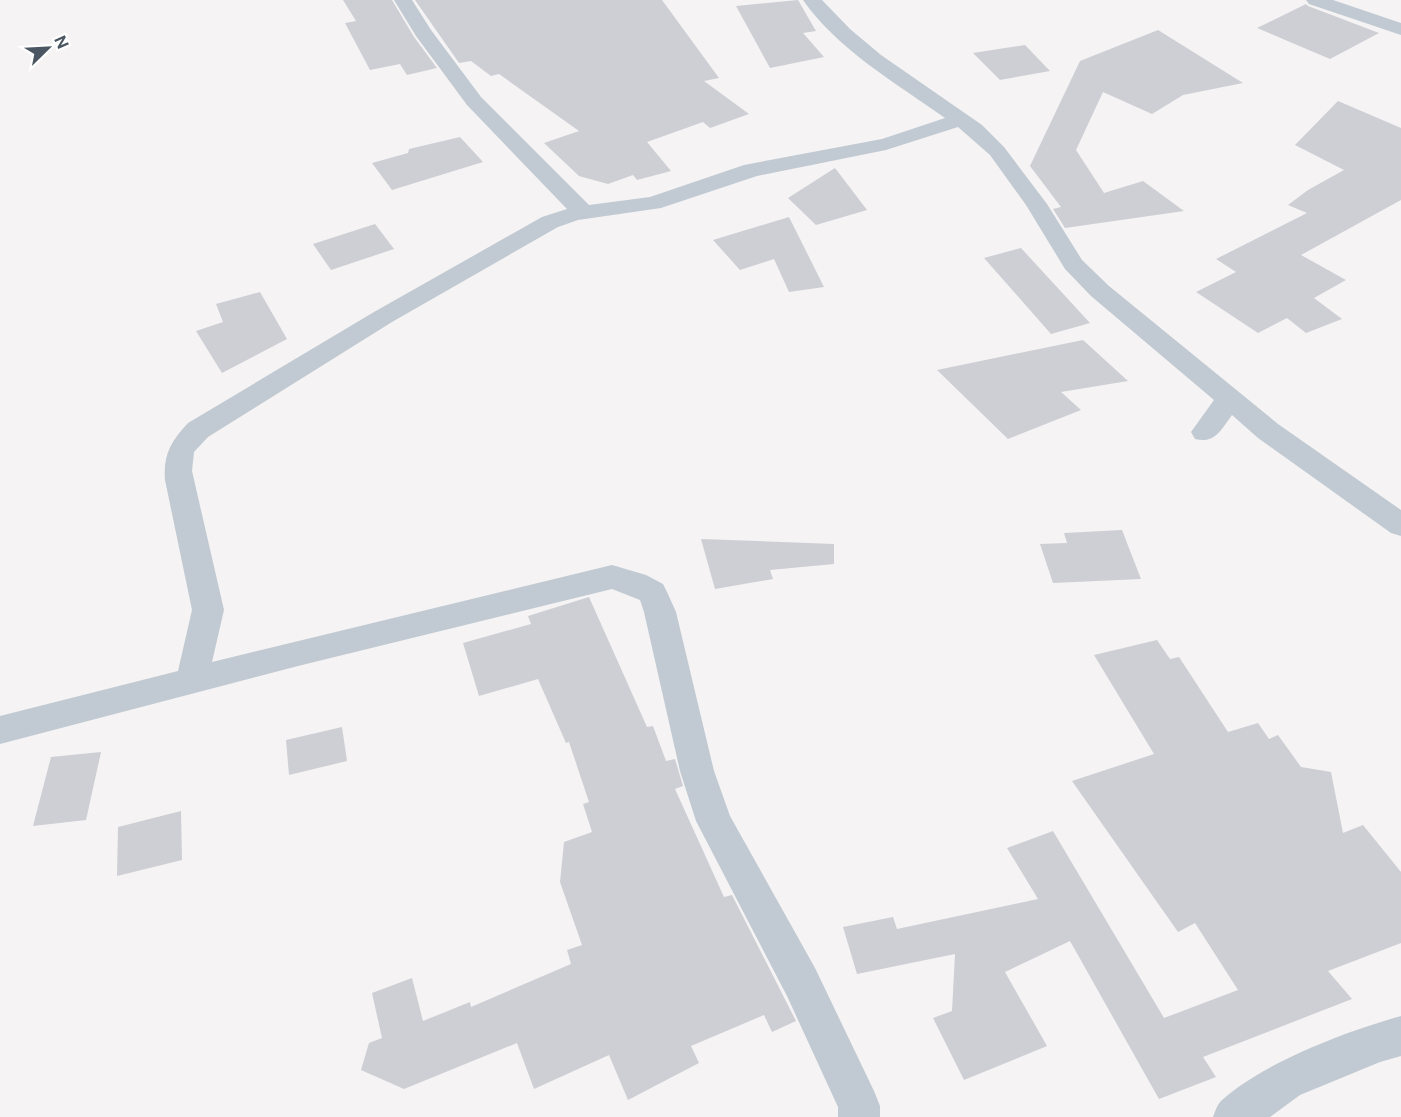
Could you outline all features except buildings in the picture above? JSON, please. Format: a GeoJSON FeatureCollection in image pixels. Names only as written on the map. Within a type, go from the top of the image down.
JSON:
{"type":"FeatureCollection","features":[{"type":"Feature","properties":{"kind":"street"},"geometry":{"type":"LineString","coordinates":[[403,0],[423,32],[474,101],[583,212]]}},
{"type":"Feature","properties":{"kind":"street"},"geometry":{"type":"LineString","coordinates":[[812,0],[843,33],[874,59],[975,129],[997,151],[1036,204],[1073,264],[1100,291],[1268,431],[1401,525]]}},
{"type":"Feature","properties":{"kind":"street"},"geometry":{"type":"LineString","coordinates":[[1315,0],[1401,29]]}},
{"type":"Feature","properties":{"kind":"street"},"geometry":{"type":"LineString","coordinates":[[192,680],[208,610],[179,480],[177,461],[182,446],[198,430],[467,267],[550,222],[583,212],[653,203],[752,170],[886,144],[961,119]]}},
{"type":"Feature","properties":{"kind":"street"},"geometry":{"type":"LineString","coordinates":[[1204,432],[1230,398]]}},
{"type":"Feature","properties":{"kind":"street"},"geometry":{"type":"LineString","coordinates":[[0,730],[192,680],[612,577],[635,583],[652,592],[660,612],[697,771],[714,821],[801,982],[859,1106],[859,1117]]}},
{"type":"Feature","properties":{"kind":"street"},"geometry":{"type":"LineString","coordinates":[[1234,1117],[1286,1080],[1380,1042],[1401,1036]]}}]}
